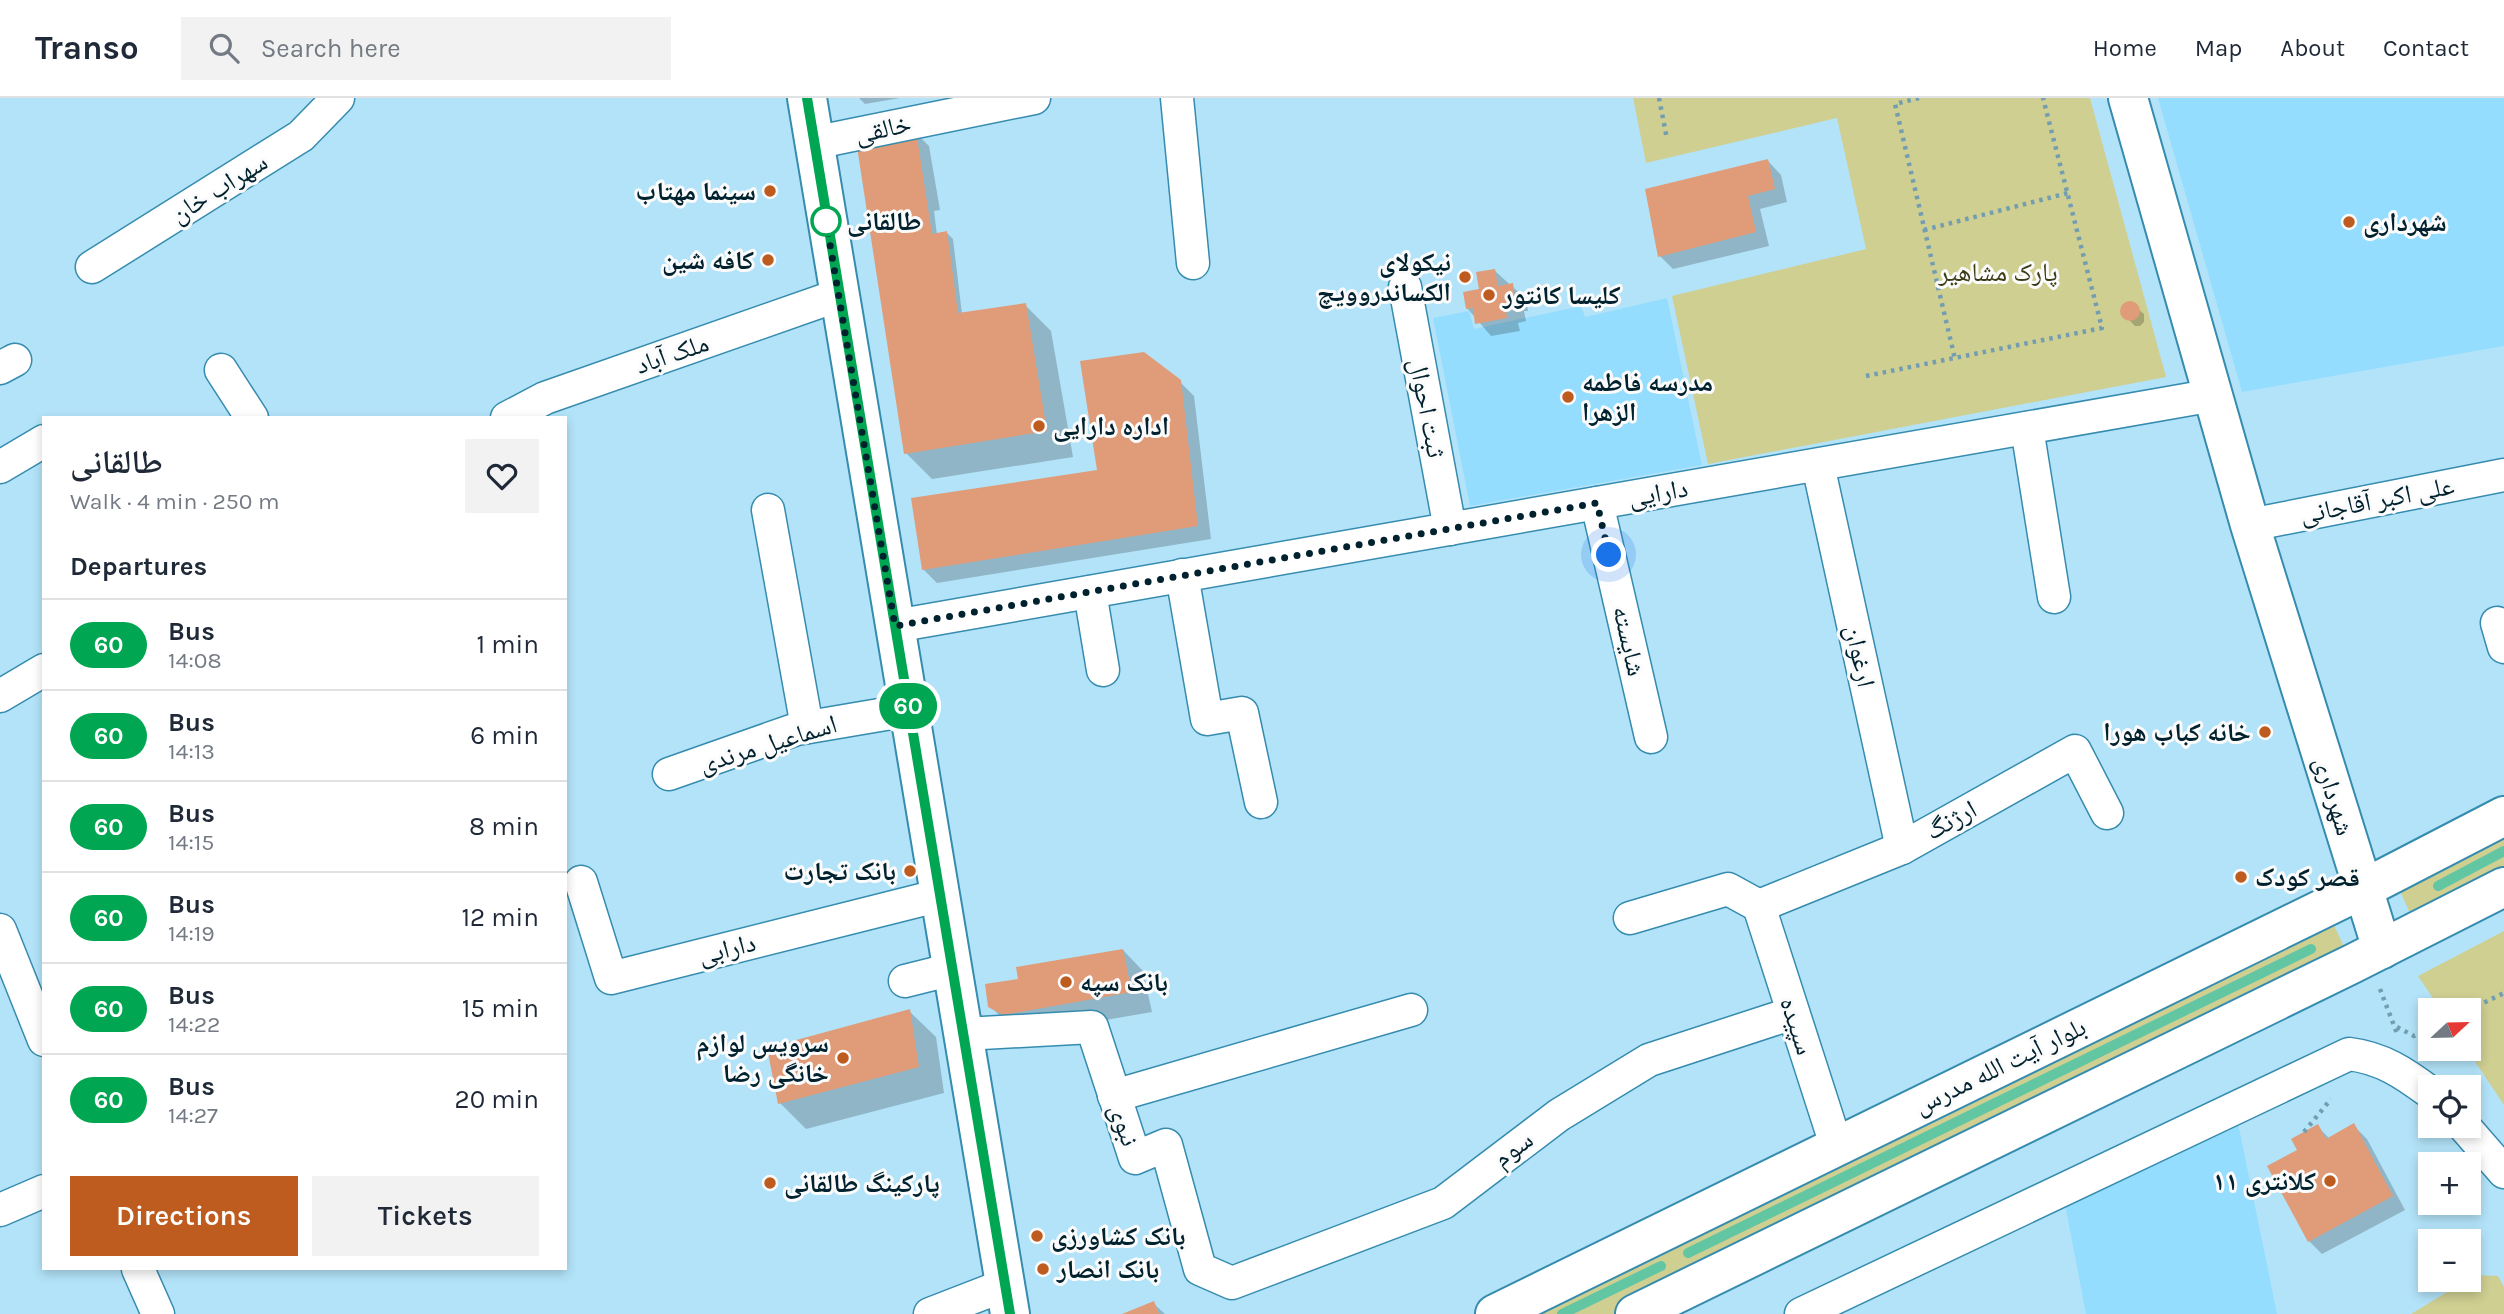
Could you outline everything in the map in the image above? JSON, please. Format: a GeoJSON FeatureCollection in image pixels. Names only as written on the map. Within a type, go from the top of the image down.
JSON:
{"type":"FeatureCollection","features":[{"type":"Feature","properties":{"kind":"main road"},"geometry":{"type":"LineString","coordinates":[[807,98],[1007,1300]]}},
{"type":"Feature","properties":{"kind":"main road","name":"شهرداری"},"geometry":{"type":"LineString","coordinates":[[2128,98],[2249,525],[2363,889],[2379,965]]}},
{"type":"Feature","properties":{"kind":"main road","name":"بلوار آیت الله مدرس"},"geometry":{"type":"LineString","coordinates":[[1495,1314],[2363,889],[2504,816]]}},
{"type":"Feature","properties":{"kind":"main road"},"geometry":{"type":"LineString","coordinates":[[1635,1314],[2379,965],[2504,887]]}},
{"type":"Feature","properties":{"kind":"street","name":"سهراب خان"},"geometry":{"type":"LineString","coordinates":[[92,267],[300,136],[338,98]]}},
{"type":"Feature","properties":{"kind":"street","name":"خالقی"},"geometry":{"type":"LineString","coordinates":[[813,144],[1034,98]]}},
{"type":"Feature","properties":{"kind":"street"},"geometry":{"type":"LineString","coordinates":[[1177,98],[1193,263]]}},
{"type":"Feature","properties":{"kind":"street","name":"ثبت احوال"},"geometry":{"type":"LineString","coordinates":[[1405,287],[1450,528]]}},
{"type":"Feature","properties":{"kind":"street","name":"ملک آباد"},"geometry":{"type":"LineString","coordinates":[[511,416],[545,398],[839,295]]}},
{"type":"Feature","properties":{"kind":"street"},"geometry":{"type":"LineString","coordinates":[[221,370],[251,416]]}},
{"type":"Feature","properties":{"kind":"street","name":"دارایی"},"geometry":{"type":"LineString","coordinates":[[895,626],[2214,395]]}},
{"type":"Feature","properties":{"kind":"street"},"geometry":{"type":"LineString","coordinates":[[2027,428],[2054,597]]}},
{"type":"Feature","properties":{"kind":"street"},"geometry":{"type":"LineString","coordinates":[[0,467],[42,442]]}},
{"type":"Feature","properties":{"kind":"street","name":"ارغوان"},"geometry":{"type":"LineString","coordinates":[[1818,464],[1902,848]]}},
{"type":"Feature","properties":{"kind":"street","name":"علی اکبر آقاجانی"},"geometry":{"type":"LineString","coordinates":[[2249,525],[2504,475]]}},
{"type":"Feature","properties":{"kind":"street","name":"شایسته"},"geometry":{"type":"LineString","coordinates":[[1597,503],[1651,737]]}},
{"type":"Feature","properties":{"kind":"street"},"geometry":{"type":"LineString","coordinates":[[768,510],[807,727]]}},
{"type":"Feature","properties":{"kind":"street"},"geometry":{"type":"LineString","coordinates":[[1182,575],[1207,719],[1242,713],[1261,802]]}},
{"type":"Feature","properties":{"kind":"street"},"geometry":{"type":"LineString","coordinates":[[1090,592],[1103,670]]}},
{"type":"Feature","properties":{"kind":"street"},"geometry":{"type":"LineString","coordinates":[[0,696],[42,671]]}},
{"type":"Feature","properties":{"kind":"street","name":"اسماعیل مرندی"},"geometry":{"type":"LineString","coordinates":[[669,774],[807,727],[909,710]]}},
{"type":"Feature","properties":{"kind":"street","name":"ارژنگ"},"geometry":{"type":"LineString","coordinates":[[1759,906],[1902,848],[2075,751],[2107,813]]}},
{"type":"Feature","properties":{"kind":"street","name":"دارابی"},"geometry":{"type":"LineString","coordinates":[[581,882],[611,978],[941,895]]}},
{"type":"Feature","properties":{"kind":"street"},"geometry":{"type":"LineString","coordinates":[[1630,918],[1728,889],[1759,906]]}},
{"type":"Feature","properties":{"kind":"street","name":"سپیده"},"geometry":{"type":"LineString","coordinates":[[1759,906],[1836,1146]]}},
{"type":"Feature","properties":{"kind":"street"},"geometry":{"type":"LineString","coordinates":[[0,930],[42,1035]]}},
{"type":"Feature","properties":{"kind":"street"},"geometry":{"type":"LineString","coordinates":[[905,981],[953,969]]}},
{"type":"Feature","properties":{"kind":"street"},"geometry":{"type":"LineString","coordinates":[[1114,1096],[1411,1010]]}},
{"type":"Feature","properties":{"kind":"street","name":"سوم"},"geometry":{"type":"LineString","coordinates":[[1232,1283],[1443,1203],[1559,1115],[1650,1060],[1793,1013]]}},
{"type":"Feature","properties":{"kind":"street","name":"نبوی"},"geometry":{"type":"LineString","coordinates":[[964,1034],[1092,1027],[1135,1158],[1166,1145],[1200,1269],[1232,1283]]}},
{"type":"Feature","properties":{"kind":"street"},"geometry":{"type":"LineString","coordinates":[[1801,1314],[2349,1054],[2368,1056],[2390,1064],[2418,1084]]}},
{"type":"Feature","properties":{"kind":"street"},"geometry":{"type":"LineString","coordinates":[[2474,1138],[2504,1172]]}},
{"type":"Feature","properties":{"kind":"street"},"geometry":{"type":"LineString","coordinates":[[0,1210],[42,1192]]}},
{"type":"Feature","properties":{"kind":"street"},"geometry":{"type":"LineString","coordinates":[[149,1273],[158,1314]]}},
{"type":"Feature","properties":{"kind":"street"},"geometry":{"type":"LineString","coordinates":[[930,1314],[1007,1300]]}},
{"type":"Feature","properties":{"kind":"path"},"geometry":{"type":"LineString","coordinates":[[1659,98],[1668,139]]}},
{"type":"Feature","properties":{"kind":"path"},"geometry":{"type":"LineString","coordinates":[[1919,98],[1895,104],[1955,359]]}},
{"type":"Feature","properties":{"kind":"path"},"geometry":{"type":"LineString","coordinates":[[1866,376],[2102,328],[2042,98]]}},
{"type":"Feature","properties":{"kind":"path"},"geometry":{"type":"LineString","coordinates":[[1924,230],[2068,193]]}},
{"type":"Feature","properties":{"kind":"path"},"geometry":{"type":"LineString","coordinates":[[2379,965],[2396,1026],[2414,1036],[2418,1034]]}},
{"type":"Feature","properties":{"kind":"path"},"geometry":{"type":"LineString","coordinates":[[2482,1004],[2504,993]]}},
{"type":"Feature","properties":{"kind":"shaded area","name":"شهرداری"},"geometry":{"type":"Polygon","coordinates":[[[2158,98],[2504,98],[2504,346],[2242,392],[2158,98]]]}},
{"type":"Feature","properties":{"kind":"shaded area","name":"مدرسه فاطمه الزهرا"},"geometry":{"type":"Polygon","coordinates":[[[1667,298],[1702,465],[1470,506],[1433,318],[1469,311],[1474,329],[1581,306],[1585,317],[1667,298]]]}},
{"type":"Feature","properties":{"kind":"shaded area"},"geometry":{"type":"Polygon","coordinates":[[[2238,1123],[2277,1314],[2086,1314],[2065,1204],[2238,1123]]]}},
{"type":"Feature","properties":{"kind":"green space","name":"پارک مشاهیر"},"geometry":{"type":"Polygon","coordinates":[[[1633,98],[2090,98],[2166,377],[1708,464],[1672,296],[1866,249],[1837,118],[1646,163],[1633,98]]]}},
{"type":"Feature","properties":{"kind":"green space"},"geometry":{"type":"Polygon","coordinates":[[[2504,816],[2504,887],[2418,931],[2392,873],[2504,816]]]}},
{"type":"Feature","properties":{"kind":"green space"},"geometry":{"type":"Polygon","coordinates":[[[2325,906],[2352,964],[1635,1314],[1495,1314],[2325,906]]]}},
{"type":"Feature","properties":{"kind":"green space"},"geometry":{"type":"Polygon","coordinates":[[[2504,931],[2504,1105],[2475,1061],[2482,1060],[2482,998],[2433,998],[2418,976],[2504,931]]]}},
{"type":"Feature","properties":{"kind":"green space"},"geometry":{"type":"Polygon","coordinates":[[[2481,1275],[2498,1276],[2504,1287],[2504,1314],[2411,1314],[2447,1292],[2481,1292],[2481,1275]]]}},
{"type":"Feature","properties":{"kind":"building"},"geometry":{"type":"Polygon","coordinates":[[[916,131],[932,234],[947,231],[958,313],[1026,303],[1047,431],[904,454],[856,140],[916,131]]]}},
{"type":"Feature","properties":{"kind":"building"},"geometry":{"type":"Polygon","coordinates":[[[1768,159],[1775,189],[1748,196],[1756,232],[1658,257],[1645,189],[1768,159]]]}},
{"type":"Feature","properties":{"kind":"building","name":"کلیسا کانتور"},"geometry":{"type":"Polygon","coordinates":[[[1495,269],[1498,286],[1513,283],[1513,308],[1506,310],[1507,318],[1475,324],[1473,308],[1466,309],[1463,292],[1479,289],[1476,272],[1495,269]]]}},
{"type":"Feature","properties":{"kind":"building"},"geometry":{"type":"Polygon","coordinates":[[[2130,301],[2137,304],[2140,311],[2137,318],[2130,321],[2123,318],[2120,311],[2123,304],[2130,301]]]}},
{"type":"Feature","properties":{"kind":"building"},"geometry":{"type":"Polygon","coordinates":[[[1144,352],[1181,380],[1198,526],[922,570],[911,498],[1097,470],[1080,361],[1144,352]]]}},
{"type":"Feature","properties":{"kind":"building","name":"بانک سپه"},"geometry":{"type":"Polygon","coordinates":[[[1123,949],[1132,992],[1003,1015],[988,1007],[985,984],[1018,979],[1016,967],[1123,949]]]}},
{"type":"Feature","properties":{"kind":"building","name":"سرویس لوازم خانگی رضا"},"geometry":{"type":"Polygon","coordinates":[[[910,1009],[919,1067],[778,1104],[767,1048],[910,1009]]]}},
{"type":"Feature","properties":{"kind":"building","name":"کلانتری ۱۱"},"geometry":{"type":"Polygon","coordinates":[[[2354,1123],[2393,1196],[2308,1242],[2267,1166],[2297,1150],[2291,1139],[2318,1124],[2326,1139],[2354,1123]]]}},
{"type":"Feature","properties":{"kind":"building"},"geometry":{"type":"Polygon","coordinates":[[[1154,1301],[1159,1314],[1122,1314],[1154,1301]]]}},
{"type":"Feature","properties":{"kind":"waterway"},"geometry":{"type":"LineString","coordinates":[[2438,886],[2504,851]]}},
{"type":"Feature","properties":{"kind":"waterway"},"geometry":{"type":"LineString","coordinates":[[1688,1253],[2311,949]]}},
{"type":"Feature","properties":{"kind":"waterway"},"geometry":{"type":"LineString","coordinates":[[1562,1314],[1661,1266]]}},
{"type":"Feature","properties":{"kind":"bus line","name":"60"},"geometry":{"type":"LineString","coordinates":[[807,98],[1010,1314]]}},
{"type":"Feature","properties":{"kind":"place","name":"سینما مهتاب"},"geometry":{"type":"Point","coordinates":[770,191]}},
{"type":"Feature","properties":{"kind":"place","name":"طالقانی"},"geometry":{"type":"Point","coordinates":[826,221]}},
{"type":"Feature","properties":{"kind":"place","name":"شهرداری"},"geometry":{"type":"Point","coordinates":[2349,222]}},
{"type":"Feature","properties":{"kind":"place","name":"کافه شین"},"geometry":{"type":"Point","coordinates":[768,260]}},
{"type":"Feature","properties":{"kind":"place","name":"نیکولای الکساندروویچ"},"geometry":{"type":"Point","coordinates":[1465,277]}},
{"type":"Feature","properties":{"kind":"place","name":"کلیسا کانتور"},"geometry":{"type":"Point","coordinates":[1489,295]}},
{"type":"Feature","properties":{"kind":"place","name":"مدرسه فاطمه الزهرا"},"geometry":{"type":"Point","coordinates":[1568,397]}},
{"type":"Feature","properties":{"kind":"place","name":"اداره دارایی"},"geometry":{"type":"Point","coordinates":[1039,426]}},
{"type":"Feature","properties":{"kind":"place","name":"خانه کباب هورا"},"geometry":{"type":"Point","coordinates":[2265,732]}},
{"type":"Feature","properties":{"kind":"place","name":"بانک تجارت"},"geometry":{"type":"Point","coordinates":[910,871]}},
{"type":"Feature","properties":{"kind":"place","name":"قصر کودک"},"geometry":{"type":"Point","coordinates":[2241,877]}},
{"type":"Feature","properties":{"kind":"place","name":"بانک سپه"},"geometry":{"type":"Point","coordinates":[1066,982]}},
{"type":"Feature","properties":{"kind":"place","name":"سرویس لوازم خانگی رضا"},"geometry":{"type":"Point","coordinates":[843,1058]}},
{"type":"Feature","properties":{"kind":"place","name":"کلانتری ۱۱"},"geometry":{"type":"Point","coordinates":[2330,1181]}},
{"type":"Feature","properties":{"kind":"place","name":"پارکینگ طالقانی"},"geometry":{"type":"Point","coordinates":[770,1183]}},
{"type":"Feature","properties":{"kind":"place","name":"بانک کشاورزی"},"geometry":{"type":"Point","coordinates":[1037,1236]}},
{"type":"Feature","properties":{"kind":"place","name":"بانک انصار"},"geometry":{"type":"Point","coordinates":[1043,1269]}},
{"type":"Feature","properties":{"kind":"route"},"geometry":{"type":"LineString","coordinates":[[826,221],[895,626],[1597,503],[1609,555]]}}]}
